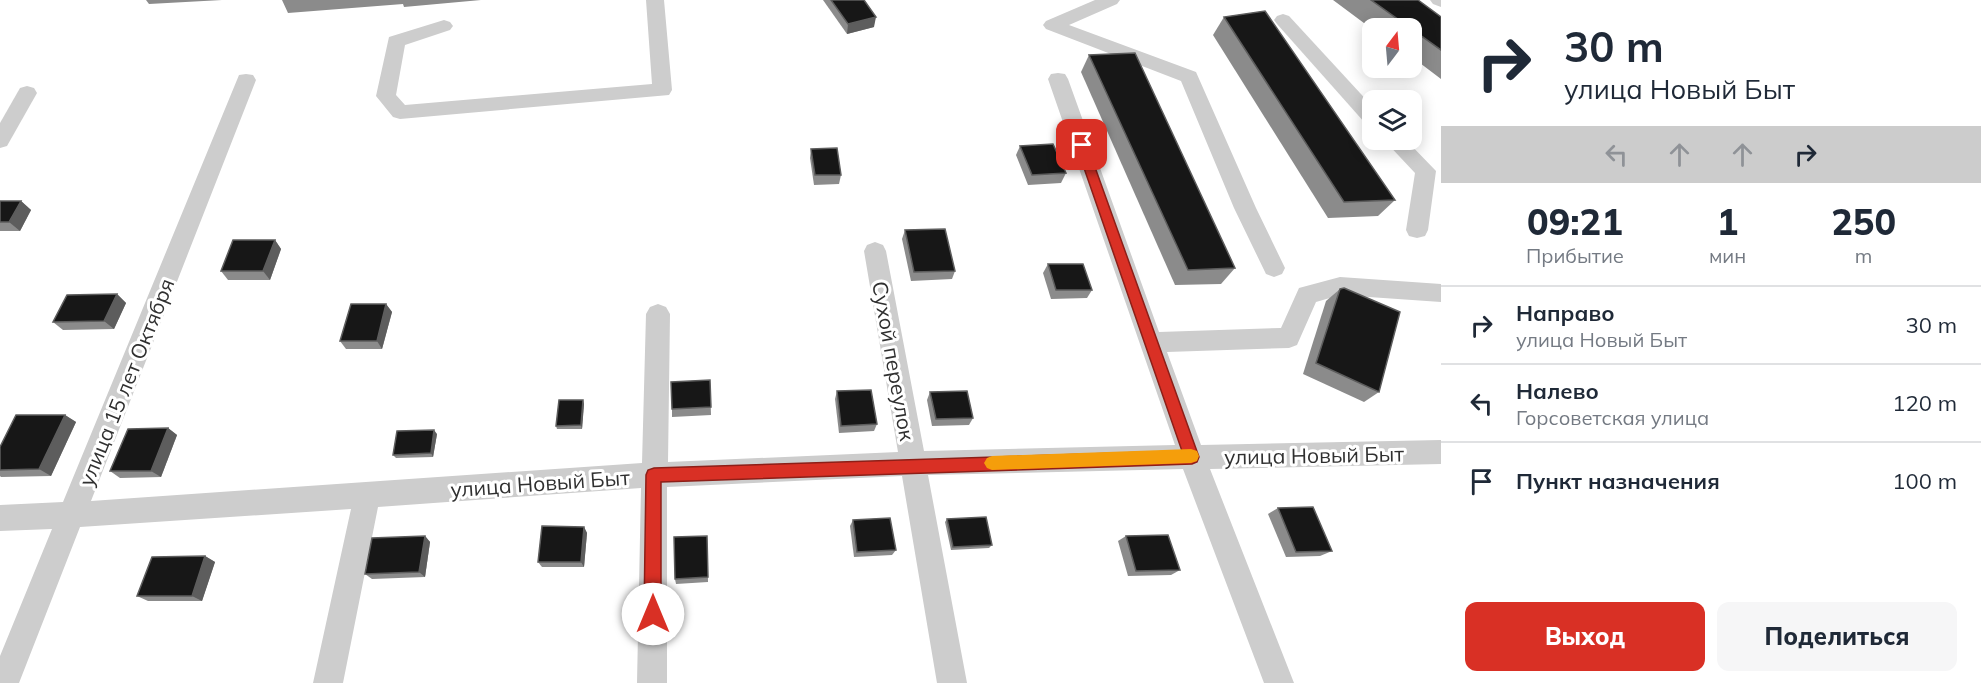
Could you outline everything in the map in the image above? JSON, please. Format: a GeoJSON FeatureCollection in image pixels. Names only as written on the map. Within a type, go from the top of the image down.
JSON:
{"type":"FeatureCollection","features":[{"type":"Feature","properties":{"kind":"street"},"geometry":{"type":"LineString","coordinates":[[444,27],[396,41],[386,96],[400,112],[662,90],[655,0]]}},
{"type":"Feature","properties":{"kind":"street"},"geometry":{"type":"LineString","coordinates":[[1111,0],[1052,26],[1189,77],[1245,208],[1274,268]]}},
{"type":"Feature","properties":{"kind":"street"},"geometry":{"type":"LineString","coordinates":[[1283,20],[1362,107]]}},
{"type":"Feature","properties":{"kind":"street"},"geometry":{"type":"LineString","coordinates":[[1058,79],[1192,457],[1279,683]]}},
{"type":"Feature","properties":{"kind":"street","name":"улица 15 лет Октября"},"geometry":{"type":"LineString","coordinates":[[4,683],[246,80]]}},
{"type":"Feature","properties":{"kind":"street"},"geometry":{"type":"LineString","coordinates":[[0,141],[27,93]]}},
{"type":"Feature","properties":{"kind":"street"},"geometry":{"type":"LineString","coordinates":[[1406,150],[1433,172],[1417,230]]}},
{"type":"Feature","properties":{"kind":"street","name":"Сухой переулок"},"geometry":{"type":"LineString","coordinates":[[875,252],[952,683]]}},
{"type":"Feature","properties":{"kind":"street"},"geometry":{"type":"LineString","coordinates":[[1152,342],[1289,338],[1307,295],[1340,286],[1441,293]]}},
{"type":"Feature","properties":{"kind":"street"},"geometry":{"type":"LineString","coordinates":[[652,683],[658,314]]}},
{"type":"Feature","properties":{"kind":"street","name":"улица Новый Быт"},"geometry":{"type":"LineString","coordinates":[[0,518],[366,496],[654,475],[913,465],[1441,452]]}},
{"type":"Feature","properties":{"kind":"street"},"geometry":{"type":"LineString","coordinates":[[328,683],[366,496]]}},
{"type":"Feature","properties":{"kind":"building"},"geometry":{"type":"Polygon","coordinates":[[[831,0],[864,0],[876,17],[848,24],[831,0]]]}},
{"type":"Feature","properties":{"kind":"building"},"geometry":{"type":"Polygon","coordinates":[[[1371,0],[1418,0],[1441,17],[1441,50],[1422,36],[1422,18],[1396,18],[1371,0]]]}},
{"type":"Feature","properties":{"kind":"building"},"geometry":{"type":"Polygon","coordinates":[[[1265,11],[1395,200],[1344,202],[1224,17],[1265,11]]]}},
{"type":"Feature","properties":{"kind":"building"},"geometry":{"type":"Polygon","coordinates":[[[1135,53],[1235,268],[1188,270],[1089,55],[1135,53]]]}},
{"type":"Feature","properties":{"kind":"building"},"geometry":{"type":"Polygon","coordinates":[[[1053,144],[1066,173],[1032,175],[1020,146],[1053,144]]]}},
{"type":"Feature","properties":{"kind":"building"},"geometry":{"type":"Polygon","coordinates":[[[837,148],[841,175],[815,175],[811,149],[837,148]]]}},
{"type":"Feature","properties":{"kind":"building"},"geometry":{"type":"Polygon","coordinates":[[[0,201],[21,201],[9,222],[0,222],[0,201]]]}},
{"type":"Feature","properties":{"kind":"building"},"geometry":{"type":"Polygon","coordinates":[[[945,229],[955,271],[914,272],[905,230],[945,229]]]}},
{"type":"Feature","properties":{"kind":"building"},"geometry":{"type":"Polygon","coordinates":[[[233,240],[275,240],[263,271],[221,271],[233,240]]]}},
{"type":"Feature","properties":{"kind":"building"},"geometry":{"type":"Polygon","coordinates":[[[1048,264],[1083,264],[1092,290],[1056,290],[1048,264]]]}},
{"type":"Feature","properties":{"kind":"building"},"geometry":{"type":"Polygon","coordinates":[[[1344,288],[1400,312],[1379,392],[1316,363],[1340,289],[1344,288]]]}},
{"type":"Feature","properties":{"kind":"building"},"geometry":{"type":"Polygon","coordinates":[[[117,294],[104,321],[53,322],[67,295],[117,294]]]}},
{"type":"Feature","properties":{"kind":"building"},"geometry":{"type":"Polygon","coordinates":[[[351,304],[386,304],[377,341],[340,341],[351,304]]]}},
{"type":"Feature","properties":{"kind":"building"},"geometry":{"type":"Polygon","coordinates":[[[710,380],[711,407],[672,409],[671,382],[710,380]]]}},
{"type":"Feature","properties":{"kind":"building"},"geometry":{"type":"Polygon","coordinates":[[[871,390],[877,424],[841,426],[837,391],[871,390]]]}},
{"type":"Feature","properties":{"kind":"building"},"geometry":{"type":"Polygon","coordinates":[[[967,391],[973,418],[936,419],[930,392],[967,391]]]}},
{"type":"Feature","properties":{"kind":"building"},"geometry":{"type":"Polygon","coordinates":[[[559,400],[583,400],[581,425],[556,426],[559,400]]]}},
{"type":"Feature","properties":{"kind":"building"},"geometry":{"type":"Polygon","coordinates":[[[16,415],[65,415],[39,469],[0,470],[0,447],[16,415]]]}},
{"type":"Feature","properties":{"kind":"building"},"geometry":{"type":"Polygon","coordinates":[[[168,428],[151,471],[110,471],[128,429],[168,428]]]}},
{"type":"Feature","properties":{"kind":"building"},"geometry":{"type":"Polygon","coordinates":[[[434,430],[431,453],[393,455],[397,431],[434,430]]]}},
{"type":"Feature","properties":{"kind":"building"},"geometry":{"type":"Polygon","coordinates":[[[1313,507],[1332,551],[1296,552],[1278,508],[1313,507]]]}},
{"type":"Feature","properties":{"kind":"building"},"geometry":{"type":"Polygon","coordinates":[[[986,517],[992,545],[953,547],[947,519],[986,517]]]}},
{"type":"Feature","properties":{"kind":"building"},"geometry":{"type":"Polygon","coordinates":[[[890,518],[896,550],[857,552],[853,520],[890,518]]]}},
{"type":"Feature","properties":{"kind":"building"},"geometry":{"type":"Polygon","coordinates":[[[542,526],[584,527],[581,562],[538,562],[542,526]]]}},
{"type":"Feature","properties":{"kind":"building"},"geometry":{"type":"Polygon","coordinates":[[[1168,535],[1180,570],[1136,571],[1126,536],[1168,535]]]}},
{"type":"Feature","properties":{"kind":"building"},"geometry":{"type":"Polygon","coordinates":[[[425,536],[419,572],[365,574],[372,538],[425,536]]]}},
{"type":"Feature","properties":{"kind":"building"},"geometry":{"type":"Polygon","coordinates":[[[707,536],[708,577],[675,579],[674,537],[707,536]]]}},
{"type":"Feature","properties":{"kind":"building"},"geometry":{"type":"Polygon","coordinates":[[[205,556],[192,596],[137,596],[152,557],[205,556]]]}},
{"type":"Feature","properties":{"kind":"slow traffic"},"geometry":{"type":"LineString","coordinates":[[992,463],[1191,456]]}},
{"type":"Feature","properties":{"kind":"route"},"geometry":{"type":"LineString","coordinates":[[653,614],[654,475],[1192,457],[1082,145]]}}]}
